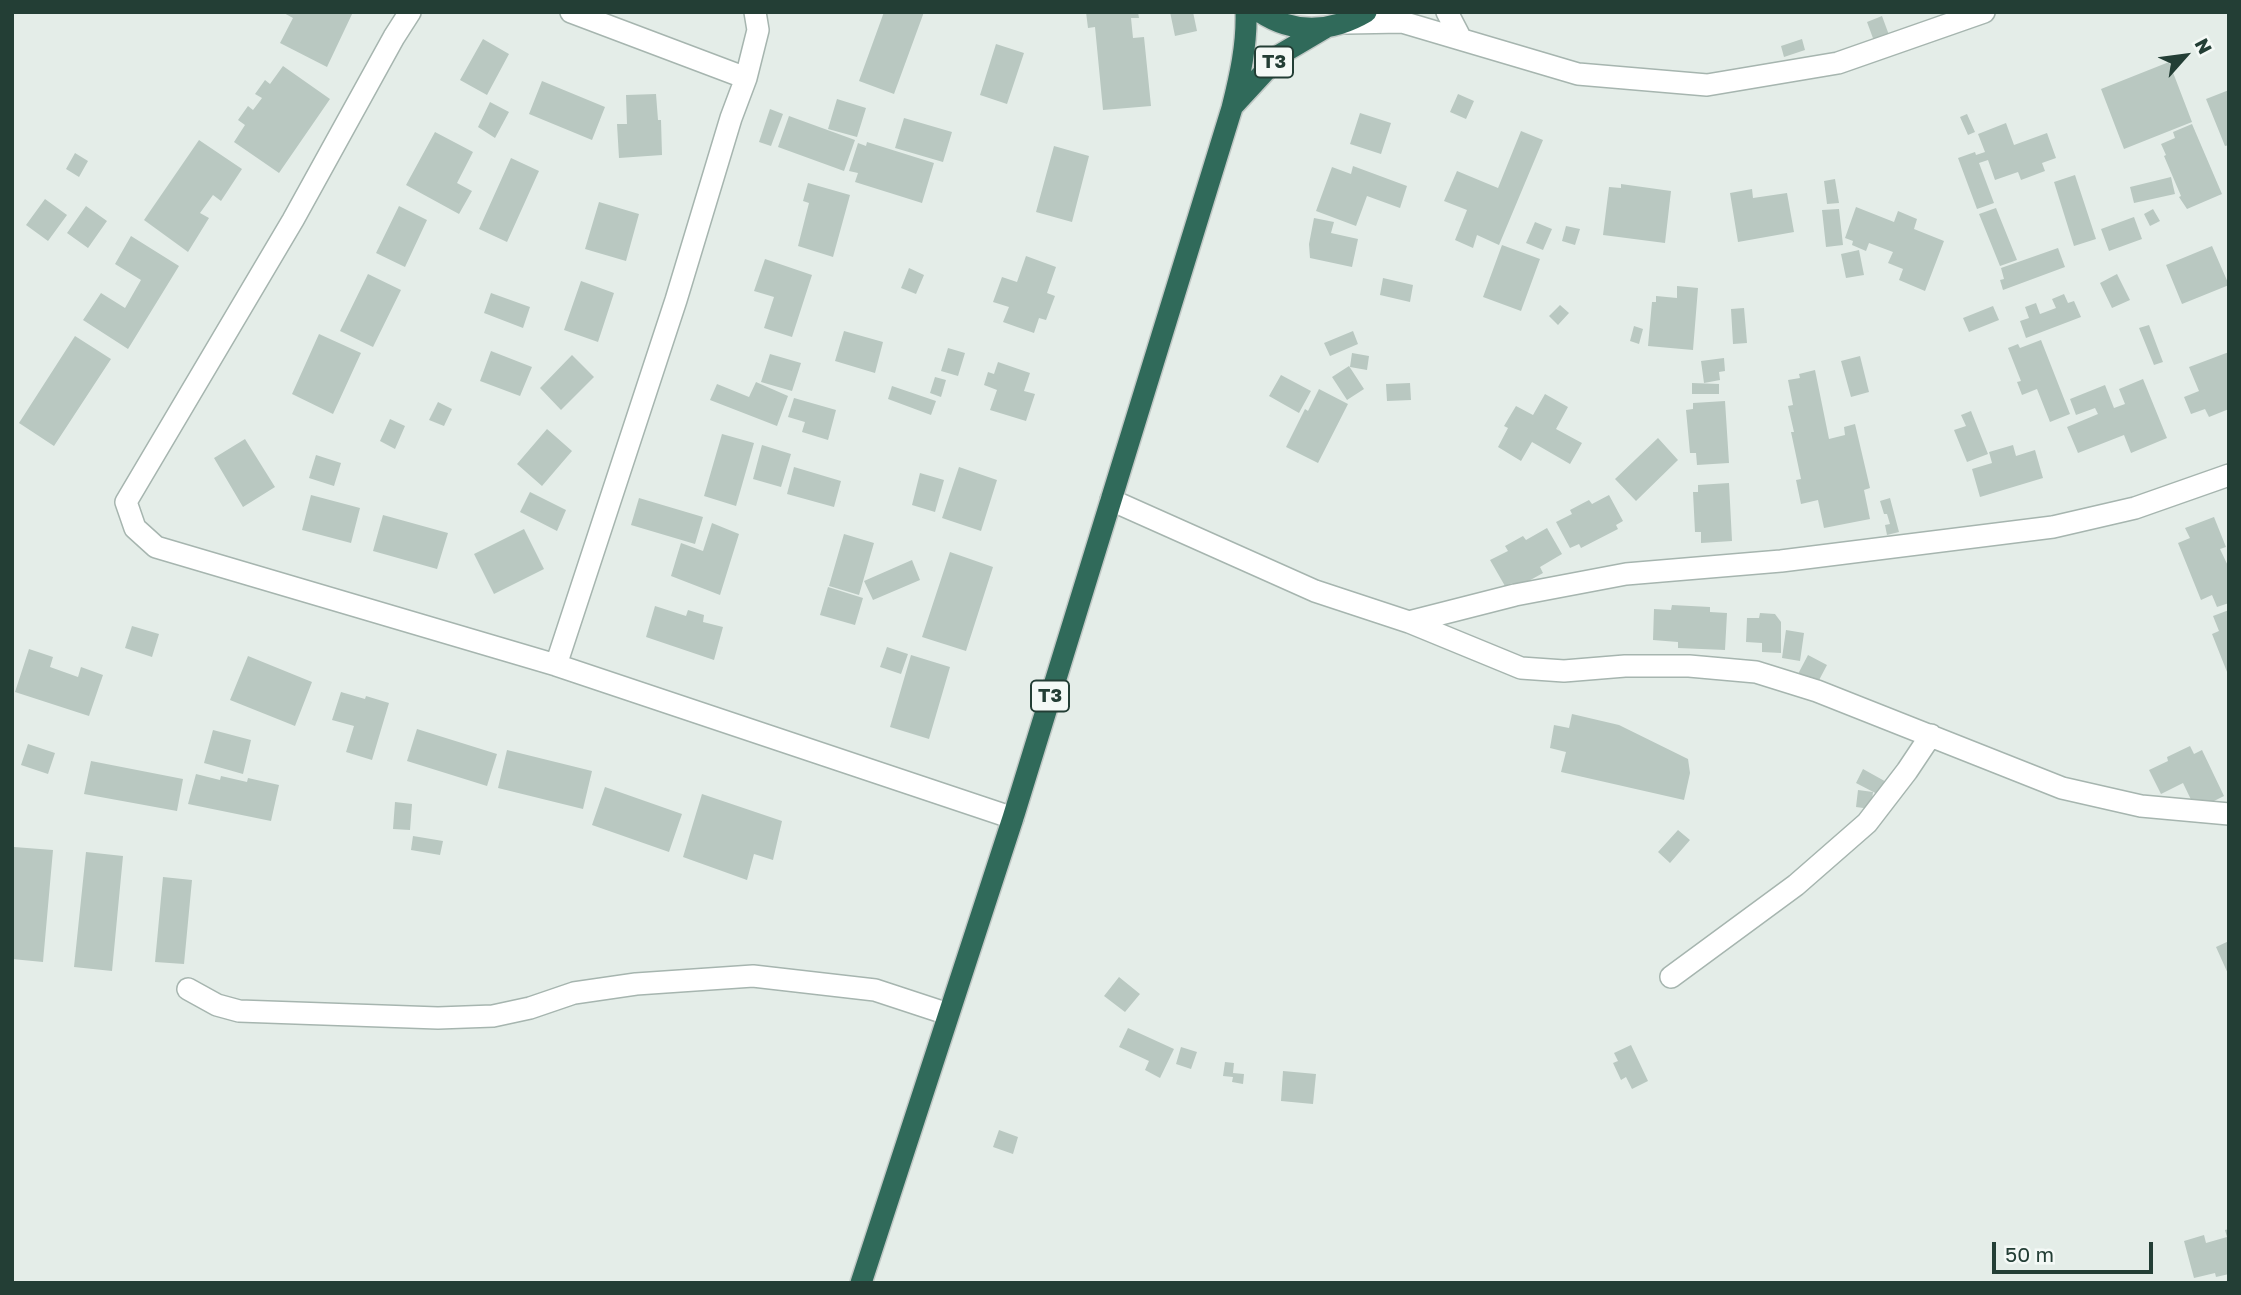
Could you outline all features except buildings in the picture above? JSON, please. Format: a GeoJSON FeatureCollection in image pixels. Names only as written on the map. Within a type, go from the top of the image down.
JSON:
{"type":"FeatureCollection","features":[{"type":"Feature","properties":{"kind":"highway","name":"T3"},"geometry":{"type":"LineString","coordinates":[[861,1283],[1013,818],[1232,108],[1247,34],[1246,12]]}},
{"type":"Feature","properties":{"kind":"highway","name":"T3"},"geometry":{"type":"LineString","coordinates":[[1260,12],[1270,19],[1297,27],[1325,28],[1348,23],[1366,12]]}},
{"type":"Feature","properties":{"kind":"highway","name":"T3"},"geometry":{"type":"LineString","coordinates":[[1232,108],[1281,54],[1325,28]]}},
{"type":"Feature","properties":{"kind":"street"},"geometry":{"type":"LineString","coordinates":[[410,12],[293,220],[125,502],[135,528],[156,547],[556,665],[1013,818]]}},
{"type":"Feature","properties":{"kind":"street"},"geometry":{"type":"LineString","coordinates":[[571,12],[746,78]]}},
{"type":"Feature","properties":{"kind":"street"},"geometry":{"type":"LineString","coordinates":[[556,665],[746,78],[758,30],[755,12]]}},
{"type":"Feature","properties":{"kind":"street"},"geometry":{"type":"LineString","coordinates":[[1447,12],[1461,39]]}},
{"type":"Feature","properties":{"kind":"street"},"geometry":{"type":"LineString","coordinates":[[1348,23],[1402,22],[1578,74],[1707,85],[1838,63],[1984,12]]}},
{"type":"Feature","properties":{"kind":"street"},"geometry":{"type":"LineString","coordinates":[[1409,622],[1515,596],[1626,574],[1781,561],[2053,527],[2135,508],[2229,475]]}},
{"type":"Feature","properties":{"kind":"street"},"geometry":{"type":"LineString","coordinates":[[1111,500],[1315,591],[1409,622],[1521,668],[1564,670],[1689,666],[1756,672],[1817,691],[2062,788],[2141,806],[2229,814]]}},
{"type":"Feature","properties":{"kind":"street"},"geometry":{"type":"LineString","coordinates":[[1671,977],[1796,885],[1867,823],[1931,735]]}},
{"type":"Feature","properties":{"kind":"street"},"geometry":{"type":"LineString","coordinates":[[188,989],[216,1005],[239,1011],[438,1018],[493,1016],[530,1008],[574,993],[636,984],[753,976],[875,990],[948,1014]]}}]}
